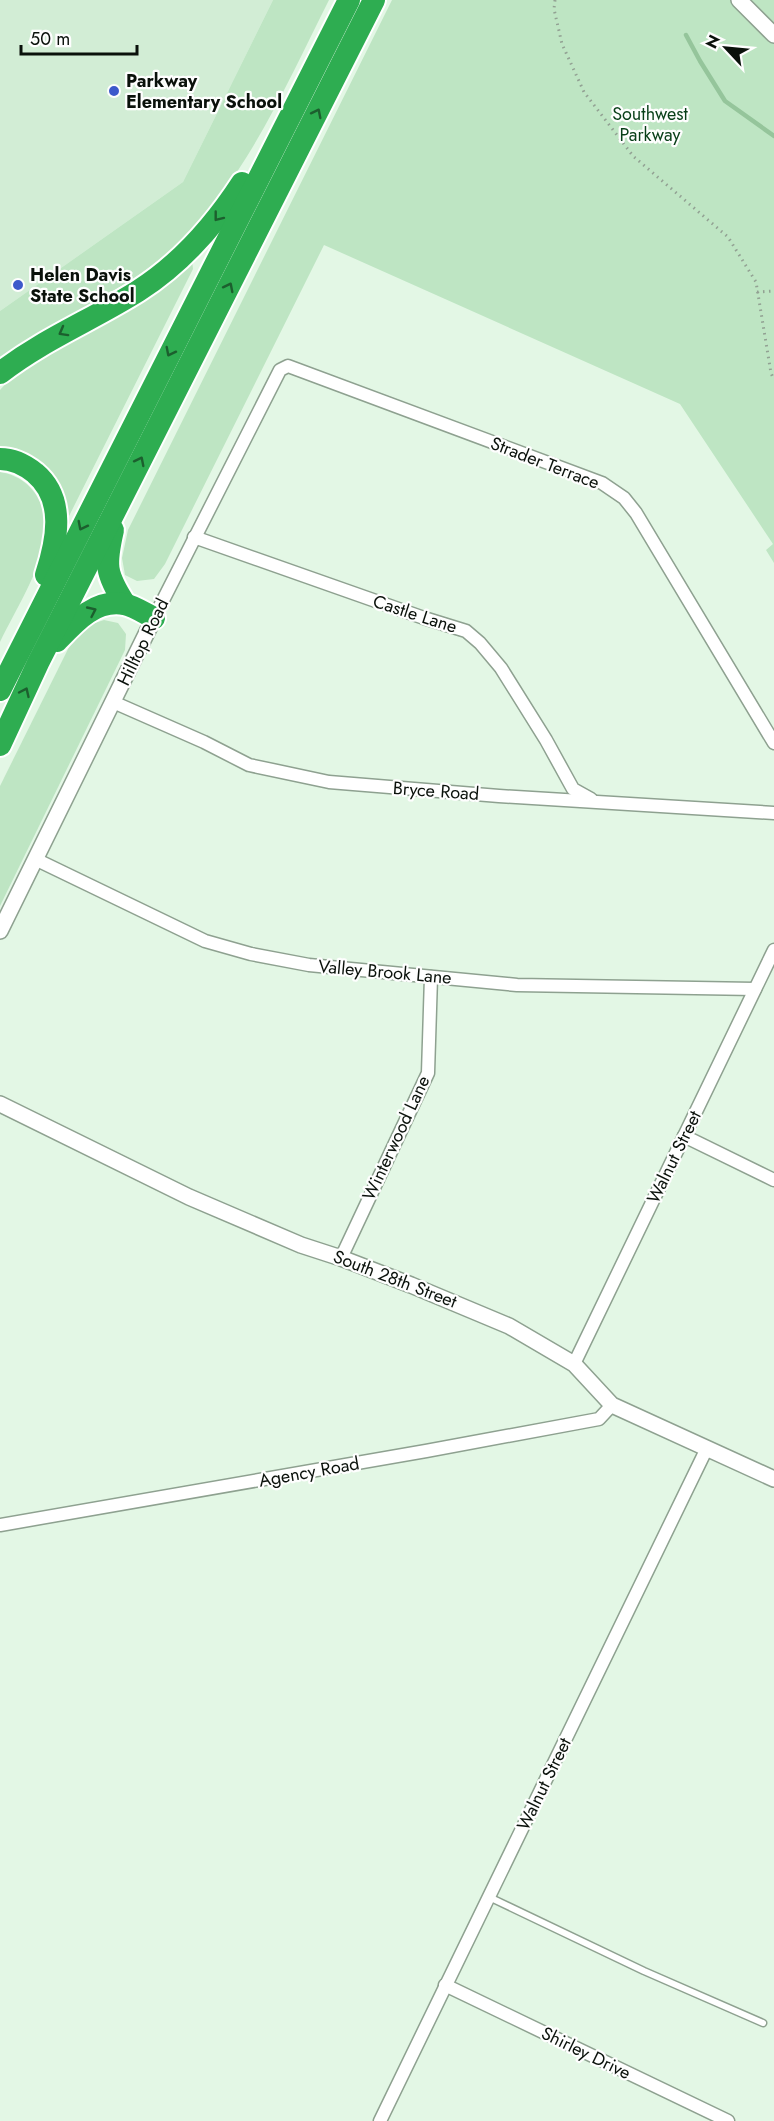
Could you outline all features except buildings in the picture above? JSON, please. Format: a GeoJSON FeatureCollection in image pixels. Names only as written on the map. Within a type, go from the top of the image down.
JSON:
{"type":"FeatureCollection","features":[{"type":"Feature","properties":{"kind":"highway"},"geometry":{"type":"LineString","coordinates":[[0,690],[348,0]]}},
{"type":"Feature","properties":{"kind":"highway"},"geometry":{"type":"LineString","coordinates":[[0,745],[38,663],[374,0]]}},
{"type":"Feature","properties":{"kind":"highway"},"geometry":{"type":"LineString","coordinates":[[0,373],[46,341],[138,291],[170,268],[200,240],[221,214],[298,99]]}},
{"type":"Feature","properties":{"kind":"highway"},"geometry":{"type":"LineString","coordinates":[[0,459],[20,463],[44,481],[56,510],[56,538],[52,556],[18,651]]}},
{"type":"Feature","properties":{"kind":"highway"},"geometry":{"type":"LineString","coordinates":[[121,499],[108,552],[107,573],[125,604]]}},
{"type":"Feature","properties":{"kind":"highway"},"geometry":{"type":"LineString","coordinates":[[38,663],[71,626],[87,612],[105,605],[125,604],[154,618]]}},
{"type":"Feature","properties":{"kind":"street"},"geometry":{"type":"LineString","coordinates":[[739,0],[774,35]]}},
{"type":"Feature","properties":{"kind":"street","name":"Hilltop Road"},"geometry":{"type":"LineString","coordinates":[[0,931],[194,537],[280,370],[288,366],[297,368]]}},
{"type":"Feature","properties":{"kind":"street","name":"Strader Terrace"},"geometry":{"type":"LineString","coordinates":[[297,368],[602,483],[624,498],[636,513],[774,743]]}},
{"type":"Feature","properties":{"kind":"street","name":"Castle Lane"},"geometry":{"type":"LineString","coordinates":[[194,537],[466,631],[480,643],[501,668],[546,740],[573,789],[594,801]]}},
{"type":"Feature","properties":{"kind":"street","name":"Bryce Road"},"geometry":{"type":"LineString","coordinates":[[113,702],[204,742],[249,765],[329,782],[500,796],[774,813]]}},
{"type":"Feature","properties":{"kind":"street","name":"Valley Brook Lane"},"geometry":{"type":"LineString","coordinates":[[35,859],[205,940],[251,954],[309,965],[517,985],[755,989]]}},
{"type":"Feature","properties":{"kind":"street","name":"Walnut Street"},"geometry":{"type":"LineString","coordinates":[[574,1364],[774,950]]}},
{"type":"Feature","properties":{"kind":"street","name":"Winterwood Lane"},"geometry":{"type":"LineString","coordinates":[[341,1258],[428,1073],[431,977]]}},
{"type":"Feature","properties":{"kind":"street","name":"South 28th Street"},"geometry":{"type":"LineString","coordinates":[[0,1104],[189,1197],[301,1245],[341,1258],[509,1326],[574,1364],[612,1405],[774,1478]]}},
{"type":"Feature","properties":{"kind":"street"},"geometry":{"type":"LineString","coordinates":[[684,1136],[774,1180]]}},
{"type":"Feature","properties":{"kind":"street","name":"Agency Road"},"geometry":{"type":"LineString","coordinates":[[0,1526],[414,1454],[599,1419],[612,1405]]}},
{"type":"Feature","properties":{"kind":"street","name":"Walnut Street"},"geometry":{"type":"LineString","coordinates":[[380,2121],[706,1448]]}},
{"type":"Feature","properties":{"kind":"street","name":"Shirley Drive"},"geometry":{"type":"LineString","coordinates":[[445,1985],[722,2120]]}},
{"type":"Feature","properties":{"kind":"lane"},"geometry":{"type":"LineString","coordinates":[[489,1897],[644,1971],[764,2024]]}},
{"type":"Feature","properties":{"kind":"path"},"geometry":{"type":"LineString","coordinates":[[555,0],[554,9],[562,44],[584,92],[633,156],[728,237],[756,282],[774,380]]}},
{"type":"Feature","properties":{"kind":"path"},"geometry":{"type":"LineString","coordinates":[[757,292],[774,291]]}},
{"type":"Feature","properties":{"kind":"shaded area","name":"Parkway Elementary School"},"geometry":{"type":"Polygon","coordinates":[[[0,0],[273,0],[183,182],[0,311],[0,0]]]}},
{"type":"Feature","properties":{"kind":"green space"},"geometry":{"type":"Polygon","coordinates":[[[273,0],[329,0],[272,113],[228,185],[202,218],[173,248],[140,274],[34,336],[0,359],[0,311],[183,182],[273,0]]]}},
{"type":"Feature","properties":{"kind":"green space","name":"Southwest Parkway"},"geometry":{"type":"Polygon","coordinates":[[[392,0],[774,0],[774,563],[766,550],[773,544],[680,404],[324,245],[165,564],[154,579],[137,581],[125,575],[122,558],[128,530],[392,0]]]}},
{"type":"Feature","properties":{"kind":"green space"},"geometry":{"type":"Polygon","coordinates":[[[192,260],[193,269],[67,520],[31,458],[0,447],[0,390],[23,365],[192,260]]]}},
{"type":"Feature","properties":{"kind":"green space"},"geometry":{"type":"Polygon","coordinates":[[[0,472],[24,482],[36,494],[43,509],[47,536],[33,577],[0,642],[0,472]]]}},
{"type":"Feature","properties":{"kind":"green space"},"geometry":{"type":"Polygon","coordinates":[[[104,620],[118,623],[126,634],[125,650],[0,906],[0,786],[71,643],[86,626],[104,620]]]}},
{"type":"Feature","properties":{"kind":"waterway"},"geometry":{"type":"LineString","coordinates":[[686,35],[725,101],[774,136]]}},
{"type":"Feature","properties":{"kind":"place","name":"Parkway Elementary School"},"geometry":{"type":"Point","coordinates":[114,91]}},
{"type":"Feature","properties":{"kind":"place","name":"Helen Davis State School"},"geometry":{"type":"Point","coordinates":[18,285]}}]}
